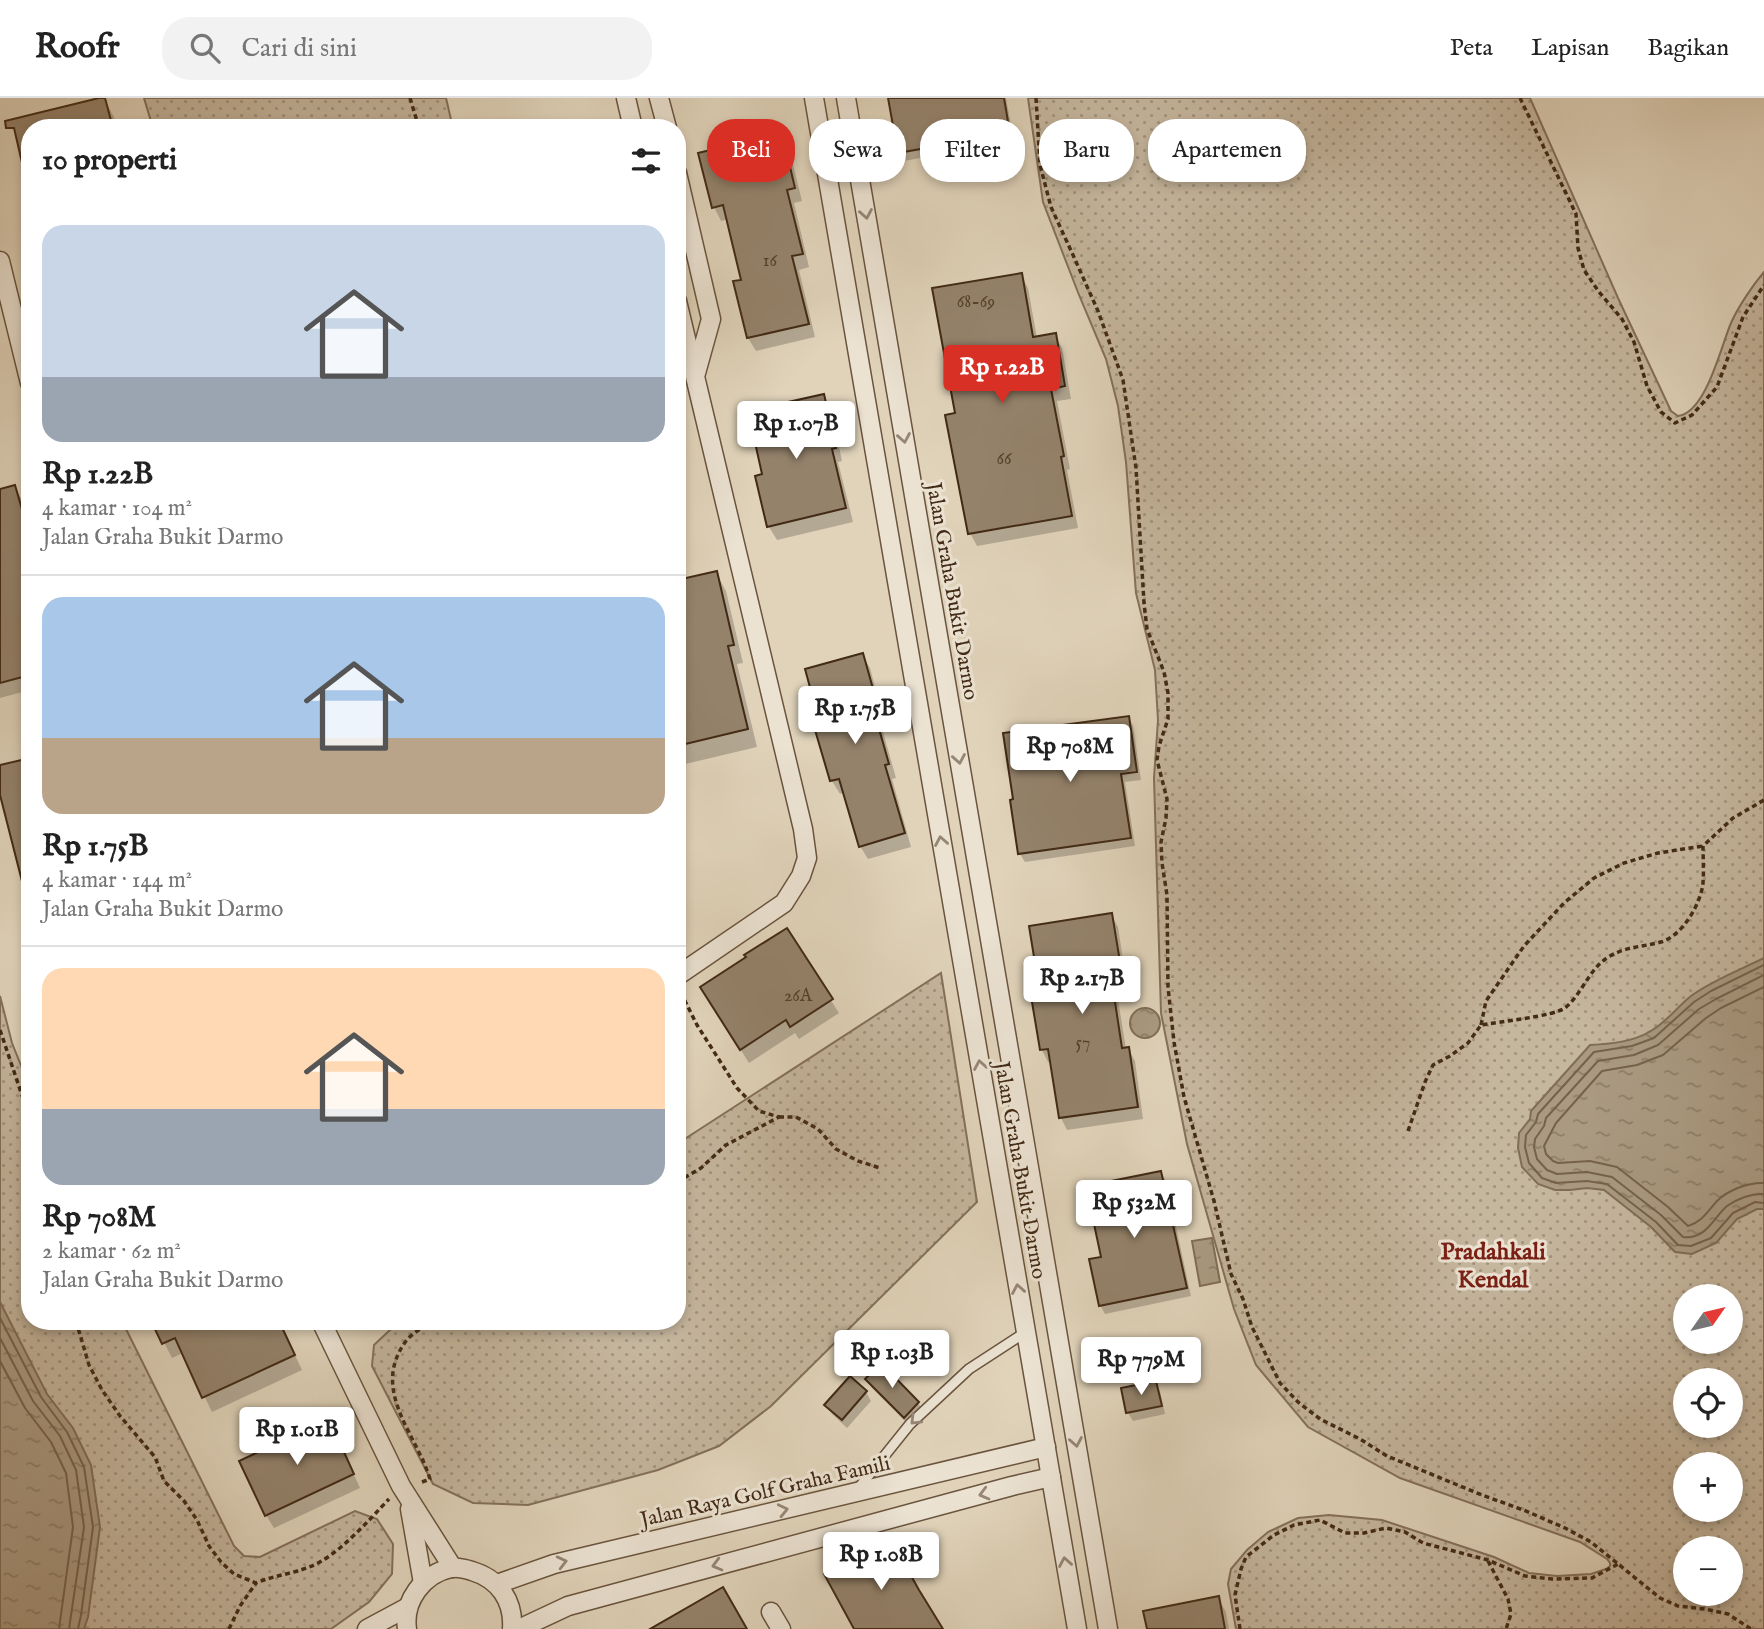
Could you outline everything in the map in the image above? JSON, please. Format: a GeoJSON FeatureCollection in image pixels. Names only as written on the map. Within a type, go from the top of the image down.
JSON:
{"type":"FeatureCollection","features":[{"type":"Feature","properties":{"kind":"street"},"geometry":{"type":"LineString","coordinates":[[626,98],[631,119]]}},
{"type":"Feature","properties":{"kind":"street"},"geometry":{"type":"LineString","coordinates":[[659,98],[665,119]]}},
{"type":"Feature","properties":{"kind":"street","name":"Jalan Graha Bukit Darmo"},"geometry":{"type":"LineString","coordinates":[[814,98],[1077,1629]]}},
{"type":"Feature","properties":{"kind":"street","name":"Jalan Graha Bukit Darmo"},"geometry":{"type":"LineString","coordinates":[[846,98],[1108,1629]]}},
{"type":"Feature","properties":{"kind":"street"},"geometry":{"type":"LineString","coordinates":[[686,211],[711,318],[696,374]]}},
{"type":"Feature","properties":{"kind":"street"},"geometry":{"type":"LineString","coordinates":[[0,261],[21,345]]}},
{"type":"Feature","properties":{"kind":"street"},"geometry":{"type":"LineString","coordinates":[[686,336],[803,830],[807,858],[802,876],[784,903],[686,970]]}},
{"type":"Feature","properties":{"kind":"street"},"geometry":{"type":"LineString","coordinates":[[325,1330],[405,1493],[453,1567]]}},
{"type":"Feature","properties":{"kind":"street","name":"Jalan Raya Golf Graha Famili"},"geometry":{"type":"LineString","coordinates":[[497,1584],[554,1564],[1045,1447]]}},
{"type":"Feature","properties":{"kind":"street"},"geometry":{"type":"LineString","coordinates":[[520,1629],[568,1606],[1051,1477]]}},
{"type":"Feature","properties":{"kind":"street"},"geometry":{"type":"LineString","coordinates":[[405,1493],[422,1583]]}},
{"type":"Feature","properties":{"kind":"street"},"geometry":{"type":"LineString","coordinates":[[407,1629],[408,1607],[422,1583],[434,1574],[453,1567],[483,1574],[497,1584],[511,1607],[512,1629]]}},
{"type":"Feature","properties":{"kind":"street"},"geometry":{"type":"LineString","coordinates":[[367,1629],[408,1607]]}},
{"type":"Feature","properties":{"kind":"street"},"geometry":{"type":"LineString","coordinates":[[771,1612],[781,1629]]}},
{"type":"Feature","properties":{"kind":"lane"},"geometry":{"type":"LineString","coordinates":[[854,1493],[910,1424],[969,1369],[1026,1332]]}},
{"type":"Feature","properties":{"kind":"path"},"geometry":{"type":"LineString","coordinates":[[410,98],[416,119]]}},
{"type":"Feature","properties":{"kind":"path"},"geometry":{"type":"LineString","coordinates":[[1036,98],[1040,165],[1051,207],[1098,311],[1124,380],[1136,468],[1143,603],[1147,629],[1164,672],[1168,693],[1168,719],[1157,760],[1167,799],[1161,842],[1167,895],[1168,987],[1174,1042],[1184,1097],[1214,1201],[1231,1274],[1252,1327],[1280,1383],[1320,1419],[1387,1455],[1565,1528],[1591,1542],[1660,1598],[1678,1606],[1728,1614],[1751,1629]]}},
{"type":"Feature","properties":{"kind":"path"},"geometry":{"type":"LineString","coordinates":[[1520,98],[1576,214],[1578,248],[1584,270],[1622,319],[1634,342],[1647,386],[1661,412],[1675,423],[1692,415],[1717,387],[1743,317],[1764,285]]}},
{"type":"Feature","properties":{"kind":"path"},"geometry":{"type":"LineString","coordinates":[[1408,1131],[1433,1065],[1468,1044],[1481,1025],[1486,1001],[1524,946],[1564,903],[1594,878],[1624,863],[1657,853],[1703,846],[1733,818],[1764,800]]}},
{"type":"Feature","properties":{"kind":"path"},"geometry":{"type":"LineString","coordinates":[[1481,1025],[1563,1009],[1576,995],[1591,971],[1608,956],[1630,947],[1664,941],[1682,928],[1697,906],[1703,884],[1703,846]]}},
{"type":"Feature","properties":{"kind":"path"},"geometry":{"type":"LineString","coordinates":[[686,1004],[737,1088],[759,1111],[779,1117],[796,1117],[818,1129],[836,1149],[858,1161],[880,1168]]}},
{"type":"Feature","properties":{"kind":"path"},"geometry":{"type":"LineString","coordinates":[[0,1030],[21,1092]]}},
{"type":"Feature","properties":{"kind":"path"},"geometry":{"type":"LineString","coordinates":[[686,1177],[701,1168],[726,1145],[779,1117]]}},
{"type":"Feature","properties":{"kind":"path"},"geometry":{"type":"LineString","coordinates":[[79,1330],[89,1365],[102,1390],[155,1457],[164,1481],[197,1520],[209,1546],[234,1574],[256,1583]]}},
{"type":"Feature","properties":{"kind":"path"},"geometry":{"type":"LineString","coordinates":[[229,1629],[240,1606],[256,1583],[324,1561],[413,1485],[430,1479],[425,1462],[396,1408],[392,1387],[394,1365],[407,1340],[420,1330]]}},
{"type":"Feature","properties":{"kind":"path"},"geometry":{"type":"LineString","coordinates":[[1240,1629],[1235,1595],[1245,1557],[1274,1535],[1294,1525],[1320,1520],[1345,1533],[1364,1533],[1386,1528],[1405,1532],[1423,1543],[1488,1560],[1525,1576],[1552,1579],[1592,1578],[1618,1564]]}},
{"type":"Feature","properties":{"kind":"path"},"geometry":{"type":"LineString","coordinates":[[1488,1560],[1508,1599],[1511,1614],[1506,1629]]}},
{"type":"Feature","properties":{"kind":"shaded area"},"geometry":{"type":"Polygon","coordinates":[[[144,98],[446,98],[451,119],[150,119],[144,98]]]}},
{"type":"Feature","properties":{"kind":"shaded area"},"geometry":{"type":"Polygon","coordinates":[[[1028,98],[1530,98],[1618,298],[1671,411],[1678,416],[1688,412],[1697,403],[1711,377],[1734,317],[1764,272],[1764,1629],[1236,1629],[1228,1584],[1231,1569],[1247,1550],[1268,1532],[1298,1518],[1329,1515],[1382,1520],[1494,1557],[1529,1573],[1557,1576],[1591,1574],[1606,1569],[1610,1563],[1580,1542],[1400,1478],[1308,1427],[1256,1365],[1234,1309],[1187,1144],[1161,1013],[1154,778],[1158,720],[1155,670],[1136,593],[1126,462],[1118,406],[1106,359],[1043,202],[1040,182],[1134,182],[1134,119],[1039,119],[1039,174],[1028,98]]]}},
{"type":"Feature","properties":{"kind":"shaded area"},"geometry":{"type":"Polygon","coordinates":[[[941,973],[977,1202],[771,1406],[719,1446],[658,1470],[528,1505],[473,1503],[433,1484],[372,1366],[374,1345],[390,1330],[686,1330],[686,1138],[941,973]]]}},
{"type":"Feature","properties":{"kind":"shaded area"},"geometry":{"type":"Polygon","coordinates":[[[0,996],[12,1043],[21,1066],[21,1330],[126,1330],[234,1546],[244,1556],[260,1557],[355,1511],[377,1519],[393,1544],[392,1574],[369,1602],[331,1629],[0,1629],[0,996]]]}},
{"type":"Feature","properties":{"kind":"water"},"geometry":{"type":"Polygon","coordinates":[[[1764,958],[1764,1209],[1757,1209],[1737,1219],[1716,1243],[1692,1254],[1675,1252],[1651,1227],[1604,1190],[1555,1190],[1538,1184],[1522,1167],[1518,1148],[1519,1133],[1530,1119],[1531,1111],[1590,1045],[1621,1042],[1655,1029],[1699,990],[1764,958]]]}},
{"type":"Feature","properties":{"kind":"water"},"geometry":{"type":"Polygon","coordinates":[[[1145,1008],[1156,1012],[1160,1023],[1156,1034],[1145,1038],[1134,1034],[1130,1023],[1134,1012],[1145,1008]]]}},
{"type":"Feature","properties":{"kind":"water"},"geometry":{"type":"Polygon","coordinates":[[[1212,1238],[1220,1282],[1200,1286],[1192,1241],[1212,1238]]]}},
{"type":"Feature","properties":{"kind":"water"},"geometry":{"type":"Polygon","coordinates":[[[0,1302],[47,1394],[73,1428],[91,1465],[100,1527],[84,1629],[0,1629],[0,1302]]]}},
{"type":"Feature","properties":{"kind":"building"},"geometry":{"type":"Polygon","coordinates":[[[99,98],[105,98],[111,119],[21,119],[21,158],[14,128],[6,128],[5,121],[99,98]]]}},
{"type":"Feature","properties":{"kind":"building"},"geometry":{"type":"Polygon","coordinates":[[[888,98],[1004,98],[1008,119],[920,119],[920,149],[906,152],[906,119],[892,119],[888,98]]]}},
{"type":"Feature","properties":{"kind":"building"},"geometry":{"type":"Polygon","coordinates":[[[707,151],[707,182],[794,182],[795,188],[787,190],[803,254],[792,256],[809,324],[747,338],[733,281],[741,280],[723,205],[712,208],[698,153],[707,151]]]}},
{"type":"Feature","properties":{"kind":"building"},"geometry":{"type":"Polygon","coordinates":[[[1022,273],[1033,337],[1056,333],[1065,386],[1051,389],[1072,516],[968,534],[945,415],[955,413],[932,288],[1022,273]]]}},
{"type":"Feature","properties":{"kind":"building"},"geometry":{"type":"Polygon","coordinates":[[[824,394],[836,448],[832,449],[846,508],[767,527],[755,476],[762,474],[748,411],[824,394]]]}},
{"type":"Feature","properties":{"kind":"building"},"geometry":{"type":"Polygon","coordinates":[[[15,485],[21,506],[21,677],[0,683],[0,489],[15,485]]]}},
{"type":"Feature","properties":{"kind":"building"},"geometry":{"type":"Polygon","coordinates":[[[717,571],[734,645],[728,646],[748,729],[686,744],[686,578],[717,571]]]}},
{"type":"Feature","properties":{"kind":"building"},"geometry":{"type":"Polygon","coordinates":[[[863,653],[877,703],[872,704],[889,764],[885,765],[905,833],[859,847],[839,779],[830,781],[815,730],[821,728],[805,669],[863,653]]]}},
{"type":"Feature","properties":{"kind":"building"},"geometry":{"type":"Polygon","coordinates":[[[1129,716],[1137,772],[1121,774],[1131,838],[1018,854],[1003,733],[1129,716]]]}},
{"type":"Feature","properties":{"kind":"building"},"geometry":{"type":"Polygon","coordinates":[[[21,760],[21,877],[0,795],[0,765],[21,760]]]}},
{"type":"Feature","properties":{"kind":"building"},"geometry":{"type":"Polygon","coordinates":[[[1112,913],[1121,968],[1110,969],[1122,1048],[1129,1047],[1138,1107],[1059,1118],[1048,1049],[1040,1050],[1031,996],[1040,994],[1029,926],[1112,913]]]}},
{"type":"Feature","properties":{"kind":"building"},"geometry":{"type":"Polygon","coordinates":[[[787,928],[833,999],[790,1027],[786,1020],[740,1050],[700,987],[787,928]]]}},
{"type":"Feature","properties":{"kind":"building"},"geometry":{"type":"Polygon","coordinates":[[[1161,1171],[1187,1288],[1099,1306],[1089,1259],[1101,1257],[1086,1186],[1161,1171]]]}},
{"type":"Feature","properties":{"kind":"building"},"geometry":{"type":"Polygon","coordinates":[[[155,1330],[283,1330],[295,1355],[202,1398],[175,1338],[162,1344],[155,1330]]]}},
{"type":"Feature","properties":{"kind":"building"},"geometry":{"type":"Polygon","coordinates":[[[881,1363],[919,1402],[904,1418],[865,1379],[881,1363]]]}},
{"type":"Feature","properties":{"kind":"building"},"geometry":{"type":"Polygon","coordinates":[[[850,1376],[867,1391],[842,1420],[824,1405],[850,1376]]]}},
{"type":"Feature","properties":{"kind":"building"},"geometry":{"type":"Polygon","coordinates":[[[1156,1381],[1162,1406],[1126,1413],[1121,1388],[1156,1381]]]}},
{"type":"Feature","properties":{"kind":"building"},"geometry":{"type":"Polygon","coordinates":[[[329,1419],[354,1474],[265,1516],[239,1461],[329,1419]]]}},
{"type":"Feature","properties":{"kind":"building"},"geometry":{"type":"Polygon","coordinates":[[[890,1538],[943,1629],[854,1629],[824,1574],[890,1538]]]}},
{"type":"Feature","properties":{"kind":"building"},"geometry":{"type":"Polygon","coordinates":[[[723,1587],[747,1629],[650,1629],[723,1587]]]}},
{"type":"Feature","properties":{"kind":"building"},"geometry":{"type":"Polygon","coordinates":[[[1219,1596],[1225,1629],[1147,1629],[1143,1611],[1219,1596]]]}},
{"type":"Feature","properties":{"kind":"district","name":"Pradahkali Kendal"},"geometry":{"type":"Point","coordinates":[1493,1265]}}]}
